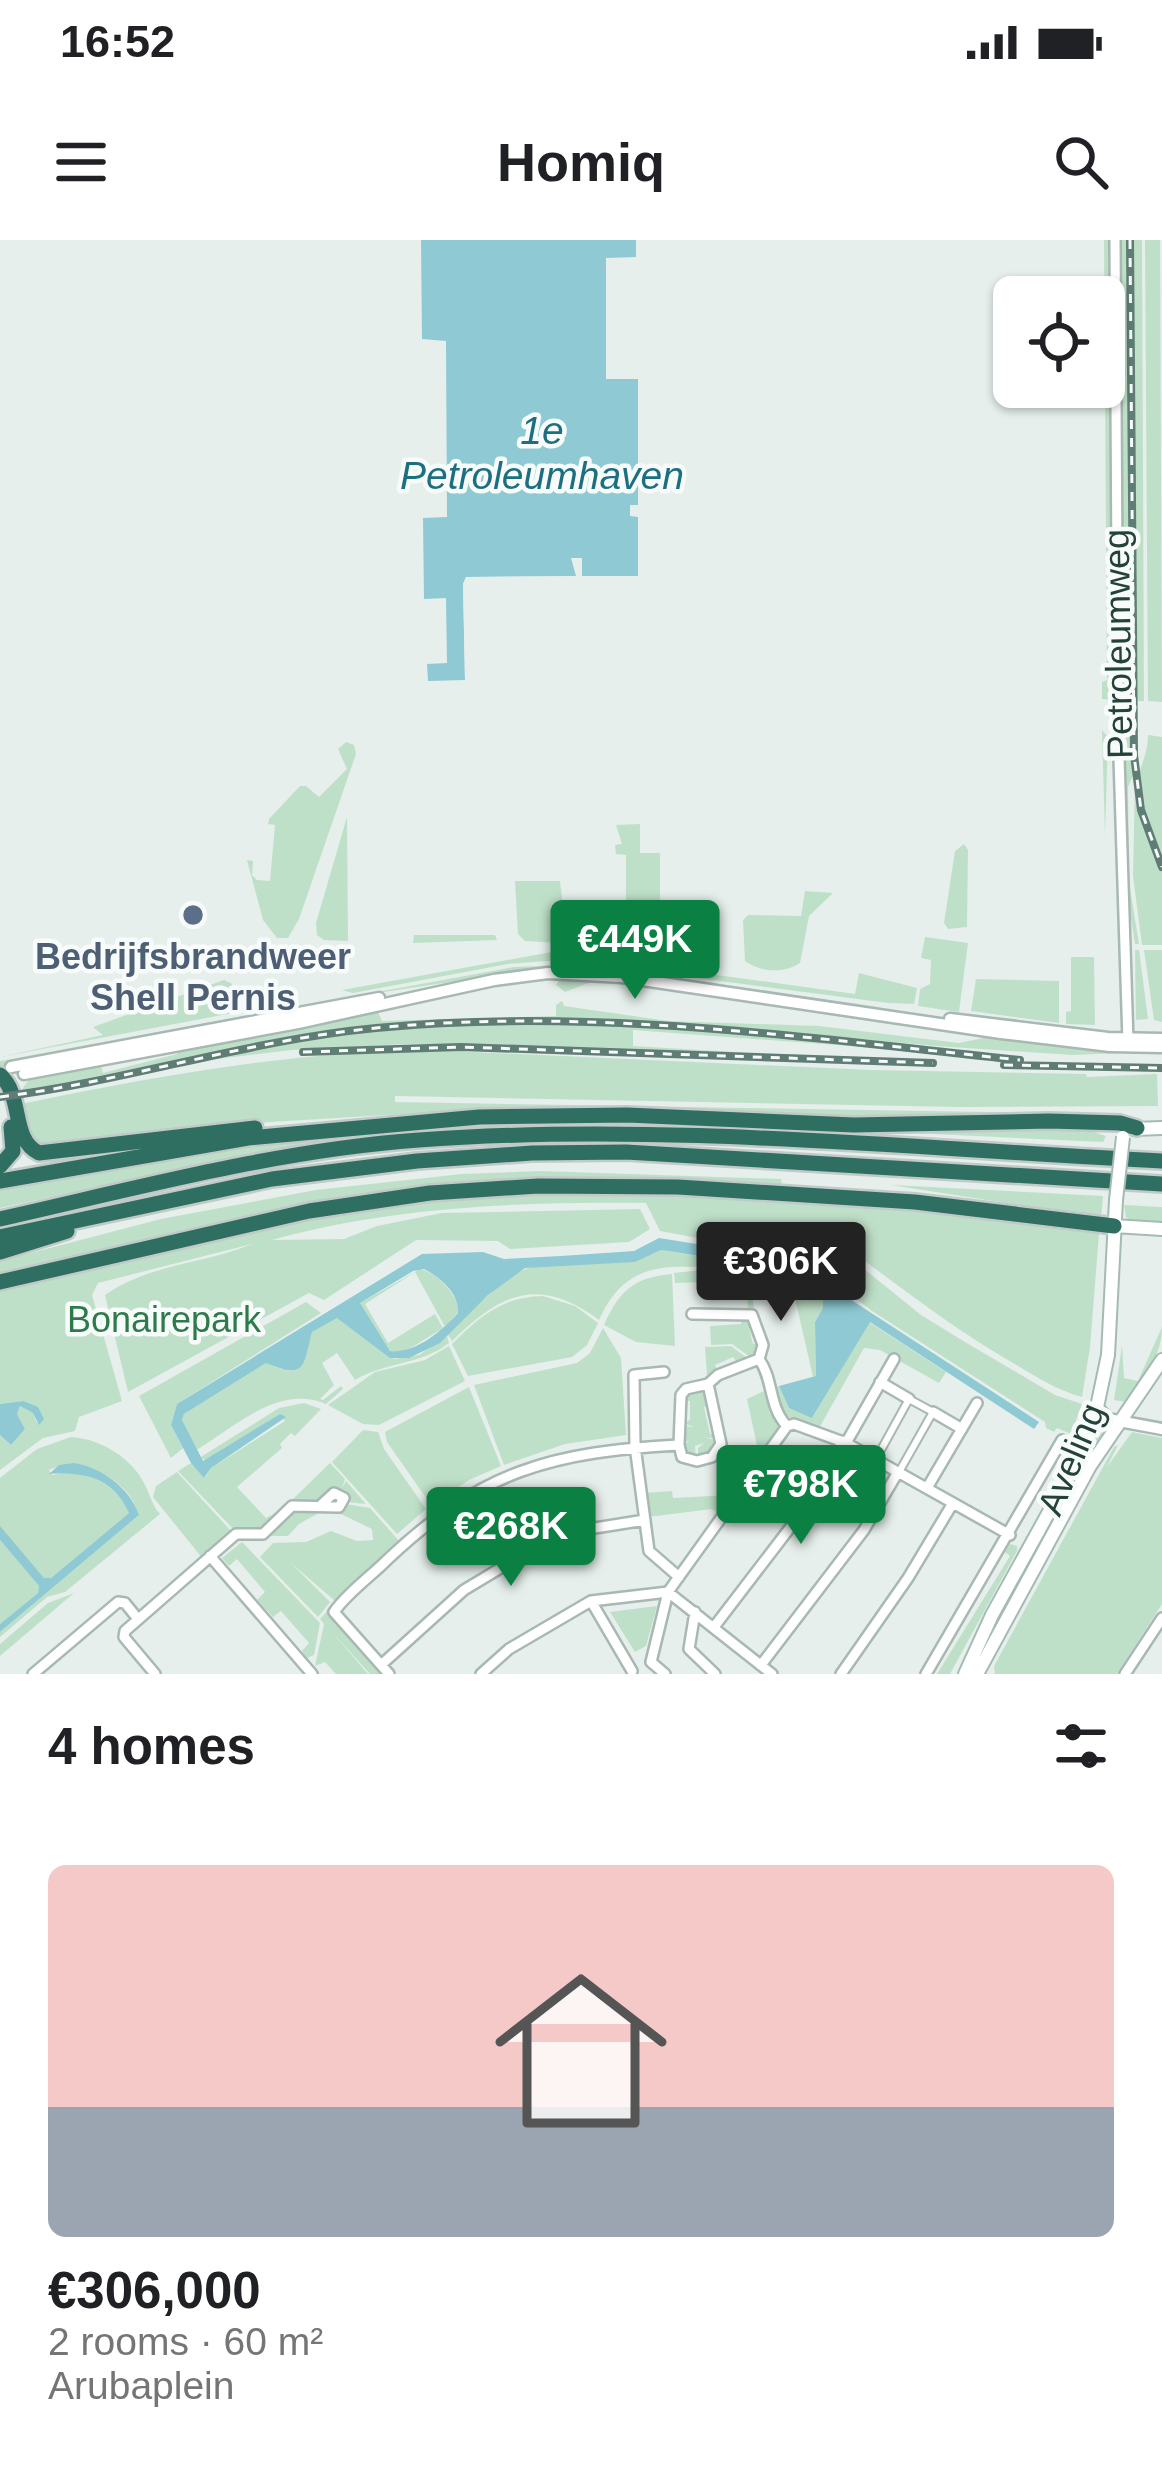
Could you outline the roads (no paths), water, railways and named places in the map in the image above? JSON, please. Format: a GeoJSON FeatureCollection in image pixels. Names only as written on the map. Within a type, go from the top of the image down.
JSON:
{"type":"FeatureCollection","features":[{"type":"Feature","properties":{"kind":"highway"},"geometry":{"type":"LineString","coordinates":[[6,1080],[24,1142],[46,1154],[303,1124],[390,1125]]}},
{"type":"Feature","properties":{"kind":"highway"},"geometry":{"type":"LineString","coordinates":[[0,1166],[10,1157],[14,1142],[6,1080]]}},
{"type":"Feature","properties":{"kind":"highway"},"geometry":{"type":"LineString","coordinates":[[0,1181],[248,1138],[571,1115],[854,1125],[1112,1122],[1130,1132]]}},
{"type":"Feature","properties":{"kind":"highway"},"geometry":{"type":"LineString","coordinates":[[173,1150],[380,1134],[414,1140]]}},
{"type":"Feature","properties":{"kind":"highway"},"geometry":{"type":"LineString","coordinates":[[0,1219],[315,1153],[414,1140],[597,1134],[1162,1161]]}},
{"type":"Feature","properties":{"kind":"highway"},"geometry":{"type":"LineString","coordinates":[[0,1237],[295,1176],[532,1153],[626,1152],[1162,1184]]}},
{"type":"Feature","properties":{"kind":"highway"},"geometry":{"type":"LineString","coordinates":[[0,1282],[309,1211],[502,1188],[717,1189],[944,1204],[1114,1226]]}},
{"type":"Feature","properties":{"kind":"highway"},"geometry":{"type":"LineString","coordinates":[[0,1252],[139,1207]]}},
{"type":"Feature","properties":{"kind":"main road"},"geometry":{"type":"LineString","coordinates":[[1130,1132],[1162,1128]]}},
{"type":"Feature","properties":{"kind":"main road","name":"Aveling"},"geometry":{"type":"LineString","coordinates":[[964,1674],[1082,1454],[1108,1355],[1116,1201],[1130,1132]]}},
{"type":"Feature","properties":{"kind":"main road"},"geometry":{"type":"LineString","coordinates":[[1114,1226],[1162,1229]]}},
{"type":"Feature","properties":{"kind":"main road","name":"Aveling"},"geometry":{"type":"LineString","coordinates":[[976,1674],[1082,1481],[1162,1360]]}},
{"type":"Feature","properties":{"kind":"street","name":"Petroleumweg"},"geometry":{"type":"LineString","coordinates":[[1115,240],[1118,726],[1128,1043]]}},
{"type":"Feature","properties":{"kind":"street"},"geometry":{"type":"LineString","coordinates":[[6,1080],[264,1018],[512,976],[567,972],[966,1029],[1162,1043]]}},
{"type":"Feature","properties":{"kind":"street"},"geometry":{"type":"LineString","coordinates":[[692,1314],[754,1316],[763,1345],[759,1359]]}},
{"type":"Feature","properties":{"kind":"street"},"geometry":{"type":"LineString","coordinates":[[708,1384],[719,1449],[712,1457],[690,1461],[682,1457],[679,1445],[682,1393],[759,1359]]}},
{"type":"Feature","properties":{"kind":"street"},"geometry":{"type":"LineString","coordinates":[[759,1359],[775,1413],[787,1426]]}},
{"type":"Feature","properties":{"kind":"street"},"geometry":{"type":"LineString","coordinates":[[714,1627],[825,1482],[894,1359]]}},
{"type":"Feature","properties":{"kind":"street"},"geometry":{"type":"LineString","coordinates":[[664,1372],[634,1376],[635,1446],[650,1554],[679,1577]]}},
{"type":"Feature","properties":{"kind":"street"},"geometry":{"type":"LineString","coordinates":[[880,1382],[962,1429]]}},
{"type":"Feature","properties":{"kind":"street"},"geometry":{"type":"LineString","coordinates":[[875,1459],[909,1399]]}},
{"type":"Feature","properties":{"kind":"street"},"geometry":{"type":"LineString","coordinates":[[927,1488],[976,1402]]}},
{"type":"Feature","properties":{"kind":"street"},"geometry":{"type":"LineString","coordinates":[[1096,1407],[1105,1418],[1162,1429]]}},
{"type":"Feature","properties":{"kind":"street"},"geometry":{"type":"LineString","coordinates":[[749,1674],[846,1556],[932,1412]]}},
{"type":"Feature","properties":{"kind":"street"},"geometry":{"type":"LineString","coordinates":[[651,1662],[668,1592],[787,1426],[794,1424],[844,1442],[1010,1535]]}},
{"type":"Feature","properties":{"kind":"street","name":"Aveling"},"geometry":{"type":"LineString","coordinates":[[926,1674],[1062,1440]]}},
{"type":"Feature","properties":{"kind":"street"},"geometry":{"type":"LineString","coordinates":[[645,1520],[557,1534],[464,1590],[385,1670],[336,1616],[336,1607],[404,1544],[471,1493],[552,1460],[635,1446],[679,1445]]}},
{"type":"Feature","properties":{"kind":"street"},"geometry":{"type":"LineString","coordinates":[[841,1674],[953,1503]]}},
{"type":"Feature","properties":{"kind":"street"},"geometry":{"type":"LineString","coordinates":[[155,1674],[124,1637],[125,1630],[240,1533],[263,1534],[292,1506],[322,1504]]}},
{"type":"Feature","properties":{"kind":"street"},"geometry":{"type":"LineString","coordinates":[[211,1556],[312,1674]]}},
{"type":"Feature","properties":{"kind":"street"},"geometry":{"type":"LineString","coordinates":[[481,1674],[509,1649],[591,1600],[668,1592],[772,1674]]}},
{"type":"Feature","properties":{"kind":"street"},"geometry":{"type":"LineString","coordinates":[[591,1600],[629,1672],[651,1662]]}},
{"type":"Feature","properties":{"kind":"street"},"geometry":{"type":"LineString","coordinates":[[33,1674],[118,1602],[125,1603],[138,1619]]}},
{"type":"Feature","properties":{"kind":"street"},"geometry":{"type":"LineString","coordinates":[[694,1612],[689,1648],[715,1674]]}},
{"type":"Feature","properties":{"kind":"street"},"geometry":{"type":"LineString","coordinates":[[1125,1674],[1162,1618]]}},
{"type":"Feature","properties":{"kind":"street"},"geometry":{"type":"LineString","coordinates":[[651,1662],[665,1674]]}},
{"type":"Feature","properties":{"kind":"water","name":"1e Petroleumhaven"},"geometry":{"type":"Polygon","coordinates":[[[421,240],[636,240],[636,257],[606,258],[606,379],[638,379],[638,505],[630,505],[630,516],[638,517],[638,576],[466,577],[465,681],[427,681],[427,664],[447,663],[446,598],[424,599],[423,518],[447,517],[446,341],[422,339],[421,240]]]}},
{"type":"Feature","properties":{"kind":"water"},"geometry":{"type":"Polygon","coordinates":[[[659,1238],[753,1253],[799,1266],[1039,1422],[1034,1429],[870,1322],[812,1418],[789,1408],[779,1386],[816,1376],[815,1322],[823,1308],[823,1294],[801,1277],[776,1268],[661,1250],[635,1262],[525,1268],[488,1295],[440,1343],[409,1358],[390,1358],[337,1318],[312,1332],[301,1367],[289,1370],[266,1363],[184,1414],[182,1420],[203,1461],[280,1414],[286,1417],[211,1468],[204,1478],[171,1425],[177,1404],[422,1254],[483,1252],[504,1259],[634,1251],[659,1238]],[[424,1269],[360,1303],[390,1351],[418,1345],[458,1313],[452,1293],[424,1269]]]}},
{"type":"Feature","properties":{"kind":"water"},"geometry":{"type":"Polygon","coordinates":[[[23,1401],[38,1407],[44,1419],[39,1425],[33,1413],[20,1406],[17,1414],[25,1429],[11,1445],[0,1435],[0,1404],[23,1401]]]}},
{"type":"Feature","properties":{"kind":"water"},"geometry":{"type":"Polygon","coordinates":[[[74,1463],[114,1481],[139,1515],[0,1632],[0,1624],[38,1593],[39,1586],[0,1540],[0,1526],[44,1578],[51,1578],[129,1513],[114,1491],[96,1479],[49,1474],[59,1465],[74,1463]]]}},
{"type":"Feature","properties":{"kind":"railway"},"geometry":{"type":"LineString","coordinates":[[1130,240],[1134,755],[1141,810],[1162,867]]}},
{"type":"Feature","properties":{"kind":"railway"},"geometry":{"type":"LineString","coordinates":[[0,1097],[329,1034],[457,1022],[699,1028],[1020,1060]]}},
{"type":"Feature","properties":{"kind":"railway"},"geometry":{"type":"LineString","coordinates":[[303,1052],[461,1047],[933,1063]]}},
{"type":"Feature","properties":{"kind":"railway"},"geometry":{"type":"LineString","coordinates":[[1004,1065],[1162,1068]]}},
{"type":"Feature","properties":{"kind":"place","name":"Bedrijfsbrandweer Shell Pernis"},"geometry":{"type":"Point","coordinates":[193,915]}},
{"type":"Feature","properties":{"kind":"park label","name":"Bonairepark"},"geometry":{"type":"Point","coordinates":[164,1319]}}]}
